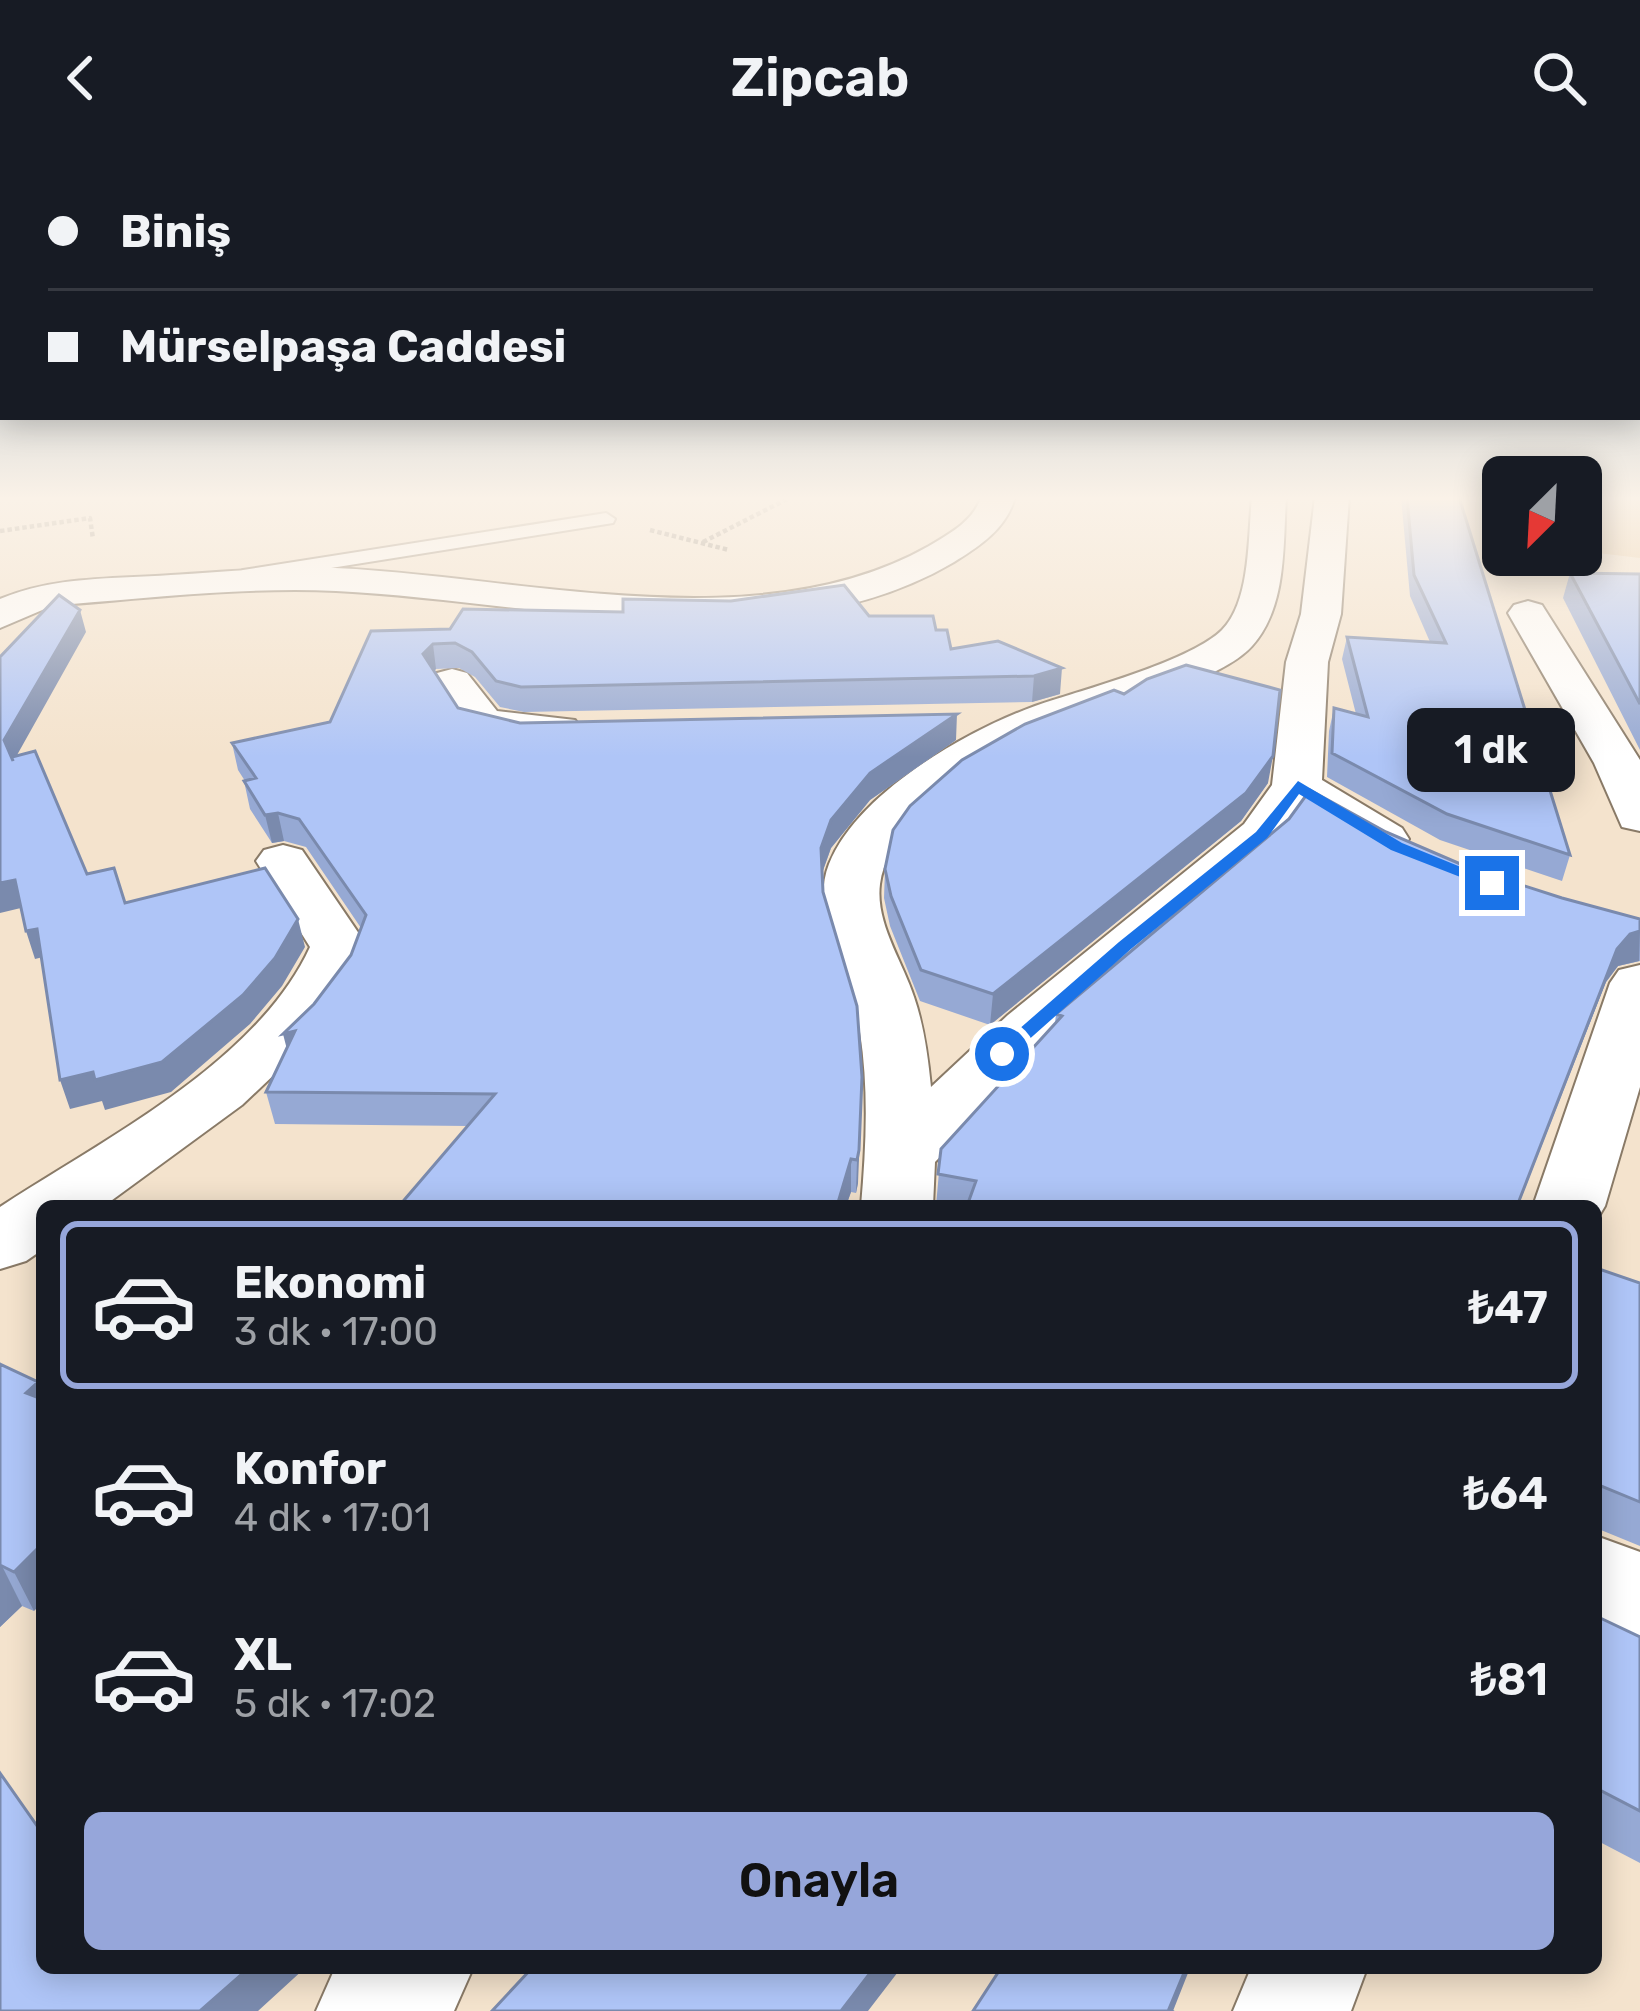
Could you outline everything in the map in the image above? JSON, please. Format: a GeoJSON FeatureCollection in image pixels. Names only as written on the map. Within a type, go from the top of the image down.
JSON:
{"type":"FeatureCollection","features":[{"type":"Feature","properties":{"kind":"street"},"geometry":{"type":"LineString","coordinates":[[0,616],[40,600],[238,584]]}},
{"type":"Feature","properties":{"kind":"street"},"geometry":{"type":"LineString","coordinates":[[375,584],[615,605],[771,602],[880,584]]}},
{"type":"Feature","properties":{"kind":"street"},"geometry":{"type":"LineString","coordinates":[[899,1181],[887,1007],[854,909],[852,873],[893,813],[919,790],[1042,719],[1143,686],[1234,641],[1243,632],[1258,584]]}},
{"type":"Feature","properties":{"kind":"street"},"geometry":{"type":"LineString","coordinates":[[899,1181],[1030,1028],[1262,835],[1298,786],[1307,662],[1322,614],[1325,584]]}},
{"type":"Feature","properties":{"kind":"street"},"geometry":{"type":"LineString","coordinates":[[1528,613],[1618,763],[1640,816]]}},
{"type":"Feature","properties":{"kind":"street"},"geometry":{"type":"LineString","coordinates":[[452,682],[481,722],[496,728],[604,729]]}},
{"type":"Feature","properties":{"kind":"street"},"geometry":{"type":"LineString","coordinates":[[955,721],[1042,719]]}},
{"type":"Feature","properties":{"kind":"street"},"geometry":{"type":"LineString","coordinates":[[1298,786],[1358,827],[1430,860]]}},
{"type":"Feature","properties":{"kind":"street"},"geometry":{"type":"LineString","coordinates":[[62,1200],[276,1043],[314,1002],[334,970],[339,947],[283,861]]}},
{"type":"Feature","properties":{"kind":"street"},"geometry":{"type":"LineString","coordinates":[[1571,1200],[1640,983]]}},
{"type":"Feature","properties":{"kind":"street"},"geometry":{"type":"LineString","coordinates":[[0,1243],[36,1218]]}},
{"type":"Feature","properties":{"kind":"street"},"geometry":{"type":"LineString","coordinates":[[1602,1579],[1640,1595]]}},
{"type":"Feature","properties":{"kind":"street"},"geometry":{"type":"LineString","coordinates":[[375,2011],[409,1974]]}},
{"type":"Feature","properties":{"kind":"street"},"geometry":{"type":"LineString","coordinates":[[1292,2011],[1307,1974]]}},
{"type":"Feature","properties":{"kind":"lane"},"geometry":{"type":"LineString","coordinates":[[199,585],[208,584]]}},
{"type":"Feature","properties":{"kind":"building"},"geometry":{"type":"Polygon","coordinates":[[[1418,584],[1486,584],[1570,855],[1447,814],[1332,753],[1334,708],[1368,717],[1347,637],[1446,643],[1418,584]]]}},
{"type":"Feature","properties":{"kind":"building"},"geometry":{"type":"Polygon","coordinates":[[[1576,584],[1640,584],[1640,704],[1576,584]]]}},
{"type":"Feature","properties":{"kind":"building"},"geometry":{"type":"Polygon","coordinates":[[[844,585],[869,616],[933,616],[936,630],[947,630],[951,649],[998,641],[1062,668],[1034,676],[521,687],[496,681],[472,652],[455,643],[433,644],[423,654],[458,708],[520,723],[957,714],[870,773],[831,820],[821,848],[823,892],[857,1006],[862,1077],[859,1150],[857,1160],[851,1159],[839,1200],[404,1200],[495,1094],[266,1092],[295,1031],[283,1034],[314,1004],[351,955],[366,915],[299,819],[265,815],[244,781],[256,778],[232,743],[330,722],[371,631],[450,629],[463,609],[623,612],[623,599],[731,601],[844,585]]]}},
{"type":"Feature","properties":{"kind":"building"},"geometry":{"type":"Polygon","coordinates":[[[59,595],[80,610],[4,740],[13,761],[12,757],[35,751],[87,874],[114,868],[125,903],[265,868],[298,919],[275,958],[243,995],[162,1062],[95,1080],[93,1072],[60,1080],[37,929],[26,931],[15,880],[0,883],[0,657],[59,595]]]}},
{"type":"Feature","properties":{"kind":"building"},"geometry":{"type":"Polygon","coordinates":[[[1186,665],[1280,690],[1273,756],[1246,793],[993,994],[921,970],[885,869],[893,830],[910,806],[962,760],[1025,724],[1114,690],[1124,694],[1147,679],[1186,665]]]}},
{"type":"Feature","properties":{"kind":"building"},"geometry":{"type":"Polygon","coordinates":[[[1310,790],[1386,832],[1472,869],[1640,919],[1640,931],[1630,934],[1617,949],[1519,1200],[969,1200],[976,1181],[938,1174],[941,1149],[1062,1016],[1056,1014],[1289,819],[1310,790]]]}},
{"type":"Feature","properties":{"kind":"building"},"geometry":{"type":"Polygon","coordinates":[[[1602,1270],[1640,1283],[1640,1502],[1602,1486],[1602,1270]]]}},
{"type":"Feature","properties":{"kind":"building"},"geometry":{"type":"Polygon","coordinates":[[[0,1364],[36,1381],[26,1393],[36,1397],[36,1550],[14,1572],[0,1568],[0,1364]]]}},
{"type":"Feature","properties":{"kind":"building"},"geometry":{"type":"Polygon","coordinates":[[[1602,1619],[1640,1637],[1640,1811],[1602,1791],[1602,1619]]]}},
{"type":"Feature","properties":{"kind":"building"},"geometry":{"type":"Polygon","coordinates":[[[0,1773],[36,1824],[36,1974],[242,1974],[200,2011],[0,2011],[0,1773]]]}},
{"type":"Feature","properties":{"kind":"building"},"geometry":{"type":"Polygon","coordinates":[[[526,1974],[869,1974],[841,2011],[492,2011],[526,1974]]]}},
{"type":"Feature","properties":{"kind":"building"},"geometry":{"type":"Polygon","coordinates":[[[997,1974],[1184,1974],[1172,2011],[973,2011],[997,1974]]]}},
{"type":"Feature","properties":{"kind":"route"},"geometry":{"type":"LineString","coordinates":[[1002,1054],[1125,945],[1262,835],[1298,786],[1331,811],[1397,847],[1492,883]]}}]}
